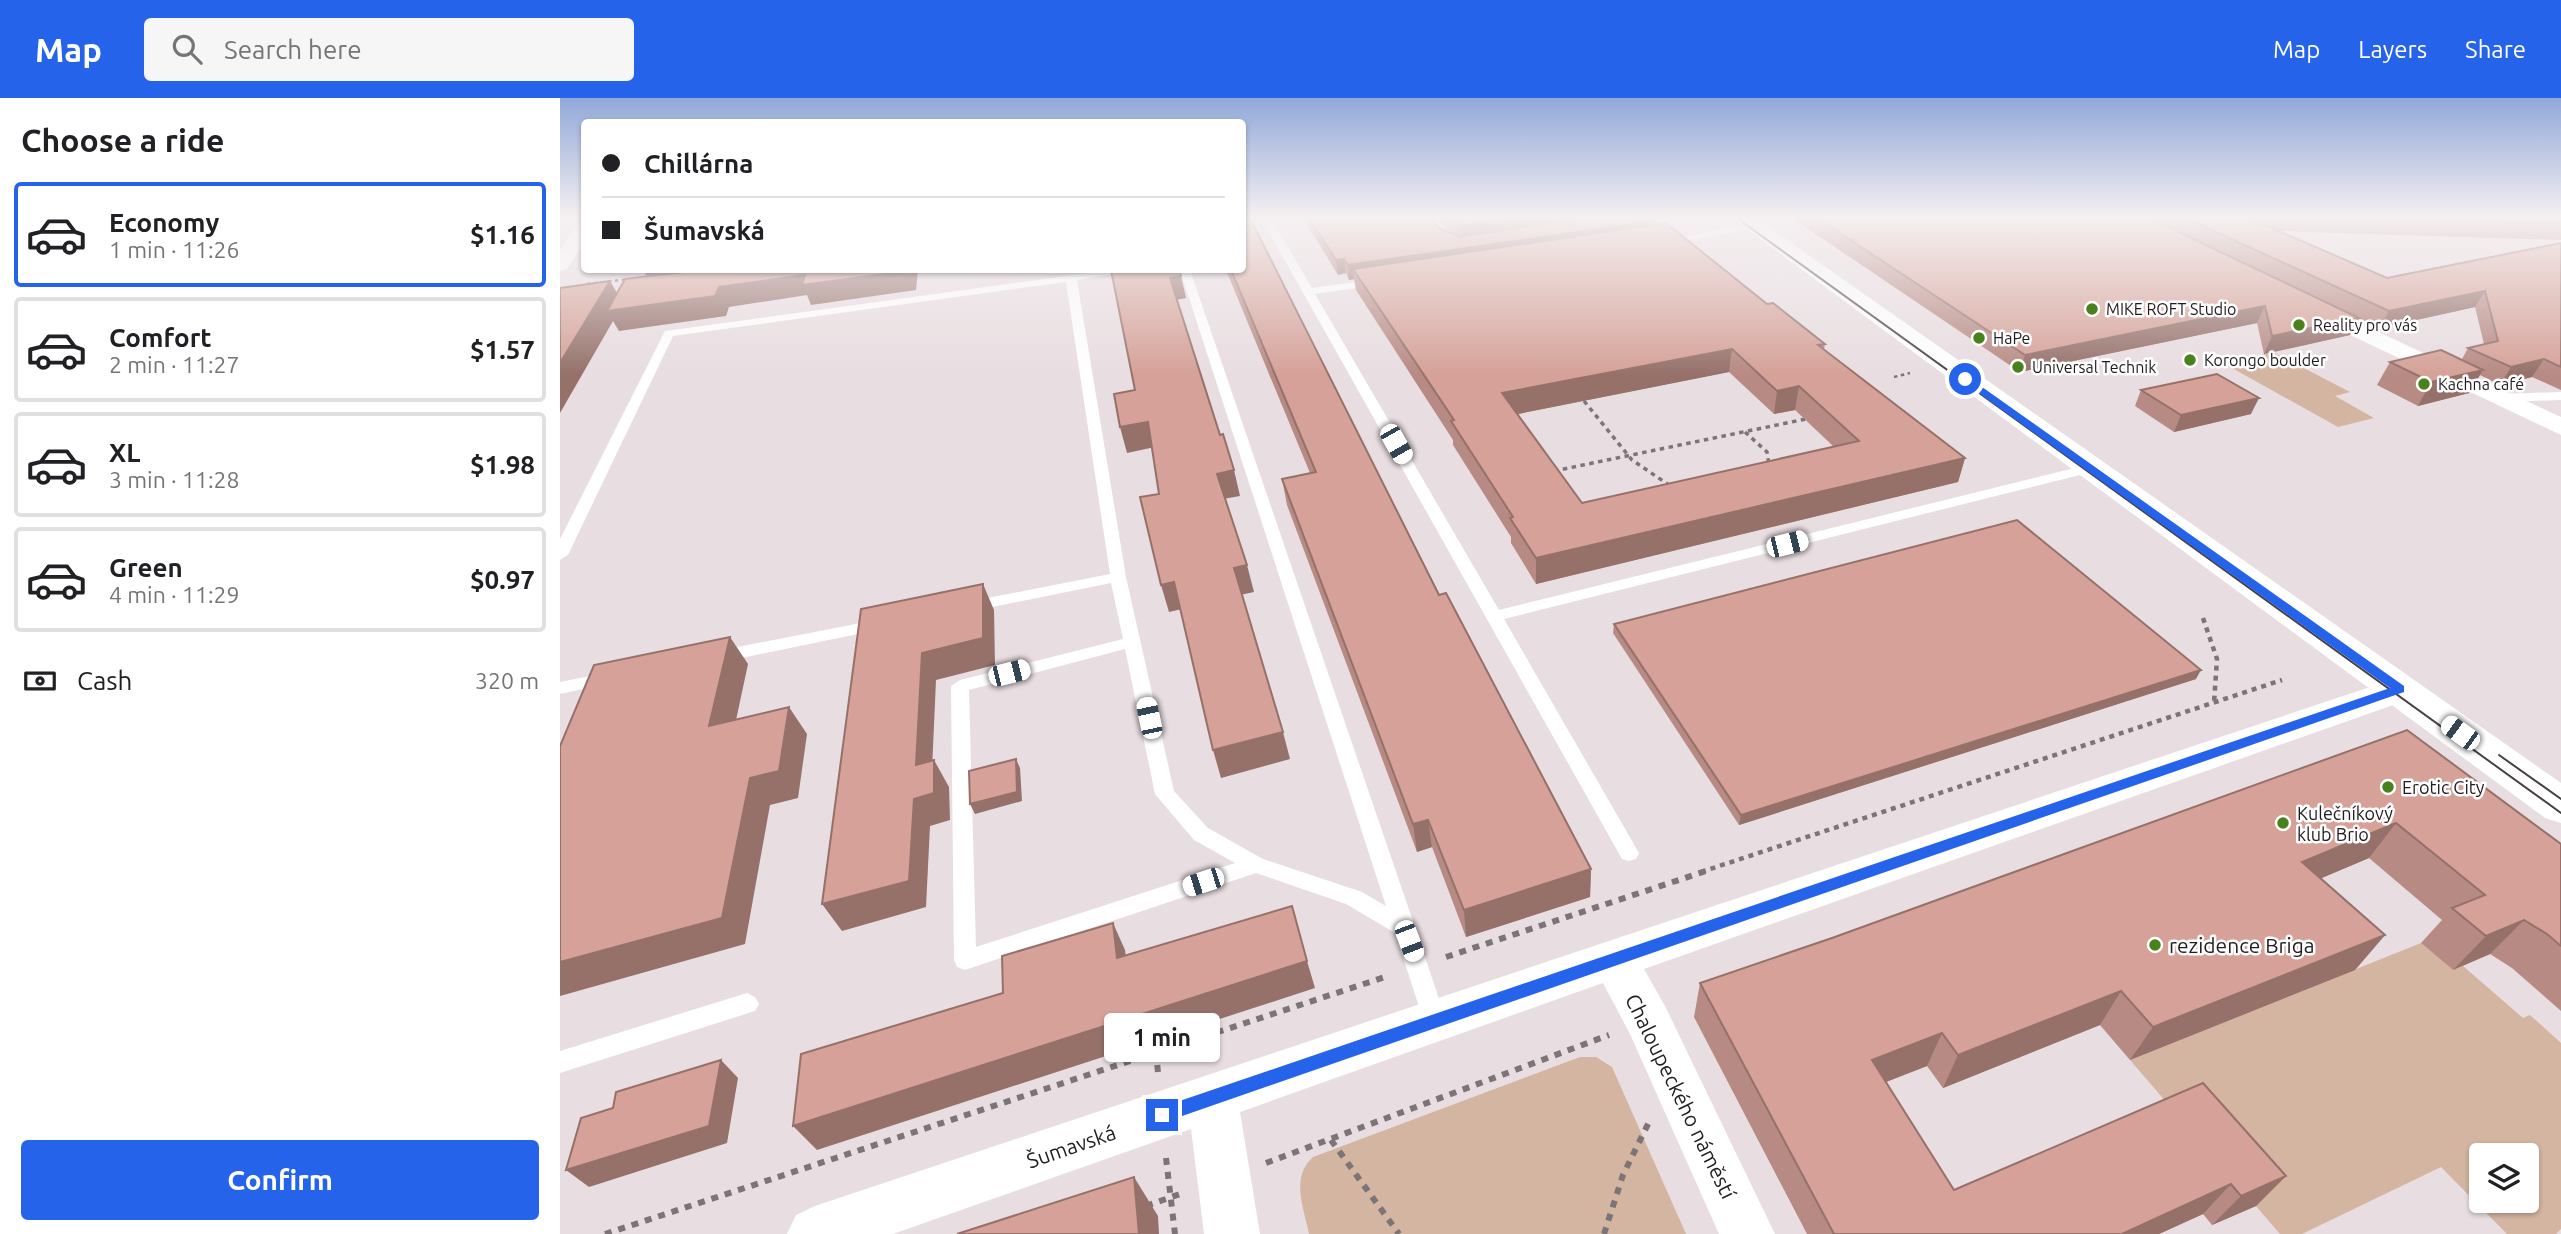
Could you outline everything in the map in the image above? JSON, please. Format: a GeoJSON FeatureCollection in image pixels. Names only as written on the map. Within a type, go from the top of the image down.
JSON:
{"type":"FeatureCollection","features":[{"type":"Feature","properties":{"kind":"street"},"geometry":{"type":"LineString","coordinates":[[1814,269],[2561,806]]}},
{"type":"Feature","properties":{"kind":"street"},"geometry":{"type":"LineString","coordinates":[[2288,296],[2561,427]]}},
{"type":"Feature","properties":{"kind":"street","name":"Šumavská"},"geometry":{"type":"LineString","coordinates":[[815,1234],[2400,689]]}},
{"type":"Feature","properties":{"kind":"street","name":"Chaloupeckého náměstí"},"geometry":{"type":"LineString","coordinates":[[1613,958],[1647,1021],[1747,1234]]}},
{"type":"Feature","properties":{"kind":"street"},"geometry":{"type":"LineString","coordinates":[[1212,1097],[1232,1234]]}},
{"type":"Feature","properties":{"kind":"lane"},"geometry":{"type":"LineString","coordinates":[[1296,269],[1629,853]]}},
{"type":"Feature","properties":{"kind":"lane"},"geometry":{"type":"LineString","coordinates":[[560,555],[669,333],[1108,273]]}},
{"type":"Feature","properties":{"kind":"lane"},"geometry":{"type":"LineString","coordinates":[[1186,273],[1434,1020]]}},
{"type":"Feature","properties":{"kind":"lane"},"geometry":{"type":"LineString","coordinates":[[1071,278],[1118,577],[1165,794],[1201,834],[1255,865],[1354,898],[1404,928]]}},
{"type":"Feature","properties":{"kind":"lane"},"geometry":{"type":"LineString","coordinates":[[1309,292],[1390,281]]}},
{"type":"Feature","properties":{"kind":"lane"},"geometry":{"type":"LineString","coordinates":[[2499,398],[2561,396]]}},
{"type":"Feature","properties":{"kind":"lane"},"geometry":{"type":"LineString","coordinates":[[1496,616],[2091,468]]}},
{"type":"Feature","properties":{"kind":"lane"},"geometry":{"type":"LineString","coordinates":[[955,609],[1118,577]]}},
{"type":"Feature","properties":{"kind":"lane"},"geometry":{"type":"LineString","coordinates":[[696,661],[900,620]]}},
{"type":"Feature","properties":{"kind":"lane"},"geometry":{"type":"LineString","coordinates":[[1132,642],[960,686],[965,960],[1255,865]]}},
{"type":"Feature","properties":{"kind":"lane"},"geometry":{"type":"LineString","coordinates":[[560,688],[628,674]]}},
{"type":"Feature","properties":{"kind":"lane"},"geometry":{"type":"LineString","coordinates":[[560,1062],[747,1004]]}},
{"type":"Feature","properties":{"kind":"path"},"geometry":{"type":"LineString","coordinates":[[576,286],[631,278]]}},
{"type":"Feature","properties":{"kind":"path"},"geometry":{"type":"LineString","coordinates":[[1584,401],[1629,456],[1655,480],[1672,486]]}},
{"type":"Feature","properties":{"kind":"path"},"geometry":{"type":"LineString","coordinates":[[1543,473],[1806,419]]}},
{"type":"Feature","properties":{"kind":"path"},"geometry":{"type":"LineString","coordinates":[[1745,432],[1766,452],[1770,464],[1765,471]]}},
{"type":"Feature","properties":{"kind":"path"},"geometry":{"type":"LineString","coordinates":[[2203,618],[2217,659],[2214,703]]}},
{"type":"Feature","properties":{"kind":"path"},"geometry":{"type":"LineString","coordinates":[[1252,1168],[1647,1021]]}},
{"type":"Feature","properties":{"kind":"path"},"geometry":{"type":"LineString","coordinates":[[1604,1234],[1623,1175],[1672,1074]]}},
{"type":"Feature","properties":{"kind":"path"},"geometry":{"type":"LineString","coordinates":[[1331,1140],[1399,1234]]}},
{"type":"Feature","properties":{"kind":"path"},"geometry":{"type":"LineString","coordinates":[[1131,1211],[1188,1191]]}},
{"type":"Feature","properties":{"kind":"shaded area"},"geometry":{"type":"Polygon","coordinates":[[[2273,352],[2350,392],[2335,396],[2374,418],[2338,427],[2223,363],[2273,352]]]}},
{"type":"Feature","properties":{"kind":"shaded area"},"geometry":{"type":"Polygon","coordinates":[[[2421,943],[2453,970],[2463,966],[2523,1018],[2530,1015],[2561,1043],[2561,1229],[2556,1234],[2507,1234],[2486,1213],[2539,1213],[2539,1143],[2469,1143],[2469,1195],[2441,1167],[2302,1234],[2280,1234],[2130,1060],[2421,943]]]}},
{"type":"Feature","properties":{"kind":"shaded area"},"geometry":{"type":"Polygon","coordinates":[[[1580,1057],[1596,1057],[1612,1067],[1686,1234],[1309,1234],[1300,1184],[1306,1165],[1313,1157],[1580,1057]]]}},
{"type":"Feature","properties":{"kind":"building"},"geometry":{"type":"Polygon","coordinates":[[[1246,269],[1276,269],[1439,595],[1446,593],[1591,869],[1464,910],[1428,820],[1413,824],[1282,479],[1316,472],[1232,273],[1246,273],[1246,269]]]}},
{"type":"Feature","properties":{"kind":"building"},"geometry":{"type":"Polygon","coordinates":[[[1353,269],[1723,269],[1767,304],[1773,303],[1825,344],[1818,345],[1965,458],[1536,558],[1451,421],[1454,420],[1353,269]],[[1732,349],[1502,393],[1582,503],[1859,441],[1799,386],[1777,391],[1732,349]]]}},
{"type":"Feature","properties":{"kind":"building"},"geometry":{"type":"Polygon","coordinates":[[[1894,269],[2256,269],[2359,318],[2272,336],[2265,306],[2025,355],[1894,269]]]}},
{"type":"Feature","properties":{"kind":"building"},"geometry":{"type":"Polygon","coordinates":[[[2297,269],[2366,269],[2387,278],[2432,269],[2561,269],[2561,367],[2544,359],[2511,367],[2468,348],[2498,341],[2485,291],[2389,311],[2297,269]]]}},
{"type":"Feature","properties":{"kind":"building"},"geometry":{"type":"Polygon","coordinates":[[[676,273],[893,273],[802,285],[805,275],[719,287],[715,296],[607,311],[625,279],[676,273]]]}},
{"type":"Feature","properties":{"kind":"building"},"geometry":{"type":"Polygon","coordinates":[[[1112,273],[1180,273],[1181,276],[1170,278],[1220,435],[1223,434],[1234,470],[1217,474],[1247,565],[1234,568],[1283,732],[1213,750],[1174,582],[1161,585],[1140,497],[1159,494],[1148,422],[1120,427],[1114,394],[1135,390],[1112,273]]]}},
{"type":"Feature","properties":{"kind":"building"},"geometry":{"type":"Polygon","coordinates":[[[610,281],[560,363],[560,288],[610,281]]]}},
{"type":"Feature","properties":{"kind":"building"},"geometry":{"type":"Polygon","coordinates":[[[2441,350],[2483,370],[2431,382],[2390,362],[2441,350]]]}},
{"type":"Feature","properties":{"kind":"building"},"geometry":{"type":"Polygon","coordinates":[[[2217,374],[2259,398],[2181,415],[2141,390],[2217,374]]]}},
{"type":"Feature","properties":{"kind":"building"},"geometry":{"type":"Polygon","coordinates":[[[2017,520],[2201,670],[1741,815],[1614,624],[2017,520]]]}},
{"type":"Feature","properties":{"kind":"building"},"geometry":{"type":"Polygon","coordinates":[[[983,584],[983,638],[922,653],[916,765],[934,760],[934,793],[914,799],[909,881],[822,904],[861,609],[983,584]]]}},
{"type":"Feature","properties":{"kind":"building"},"geometry":{"type":"Polygon","coordinates":[[[730,637],[709,726],[789,707],[779,771],[750,778],[722,918],[560,962],[560,746],[594,665],[730,637]]]}},
{"type":"Feature","properties":{"kind":"building"},"geometry":{"type":"Polygon","coordinates":[[[2407,730],[2561,844],[2561,946],[2524,920],[2486,936],[2452,908],[2485,895],[2396,823],[2302,862],[2385,935],[2153,1027],[2121,991],[1958,1055],[1942,1033],[1872,1060],[1954,1190],[2203,1083],[2286,1176],[2241,1196],[2231,1184],[2122,1234],[1834,1234],[1700,983],[1832,938],[2407,730]]]}},
{"type":"Feature","properties":{"kind":"building"},"geometry":{"type":"Polygon","coordinates":[[[1016,759],[1017,792],[970,804],[969,771],[1016,759]]]}},
{"type":"Feature","properties":{"kind":"building"},"geometry":{"type":"Polygon","coordinates":[[[1292,906],[1307,961],[793,1126],[801,1054],[1003,993],[1002,956],[1113,923],[1117,958],[1292,906]]]}},
{"type":"Feature","properties":{"kind":"building"},"geometry":{"type":"Polygon","coordinates":[[[721,1060],[709,1126],[566,1170],[581,1118],[613,1108],[616,1092],[721,1060]]]}},
{"type":"Feature","properties":{"kind":"building"},"geometry":{"type":"Polygon","coordinates":[[[1134,1177],[1139,1234],[957,1234],[1134,1177]]]}},
{"type":"Feature","properties":{"kind":"tram line"},"geometry":{"type":"LineString","coordinates":[[1807,269],[2561,813]]}},
{"type":"Feature","properties":{"kind":"tram line"},"geometry":{"type":"LineString","coordinates":[[2499,755],[2561,799]]}},
{"type":"Feature","properties":{"kind":"place","name":"MIKE ROFT Studio"},"geometry":{"type":"Point","coordinates":[2092,309]}},
{"type":"Feature","properties":{"kind":"place","name":"Reality pro vás"},"geometry":{"type":"Point","coordinates":[2299,325]}},
{"type":"Feature","properties":{"kind":"place","name":"HaPe"},"geometry":{"type":"Point","coordinates":[1979,338]}},
{"type":"Feature","properties":{"kind":"place","name":"Korongo boulder"},"geometry":{"type":"Point","coordinates":[2190,360]}},
{"type":"Feature","properties":{"kind":"place","name":"Universal Technik"},"geometry":{"type":"Point","coordinates":[2018,367]}},
{"type":"Feature","properties":{"kind":"place","name":"Kachna café"},"geometry":{"type":"Point","coordinates":[2424,384]}},
{"type":"Feature","properties":{"kind":"place","name":"Erotic City"},"geometry":{"type":"Point","coordinates":[2388,787]}},
{"type":"Feature","properties":{"kind":"place","name":"Kulečníkový klub Brio"},"geometry":{"type":"Point","coordinates":[2283,823]}},
{"type":"Feature","properties":{"kind":"place","name":"rezidence Briga"},"geometry":{"type":"Point","coordinates":[2155,945]}},
{"type":"Feature","properties":{"kind":"route"},"geometry":{"type":"LineString","coordinates":[[1162,1115],[2400,689],[1965,379]]}}]}
